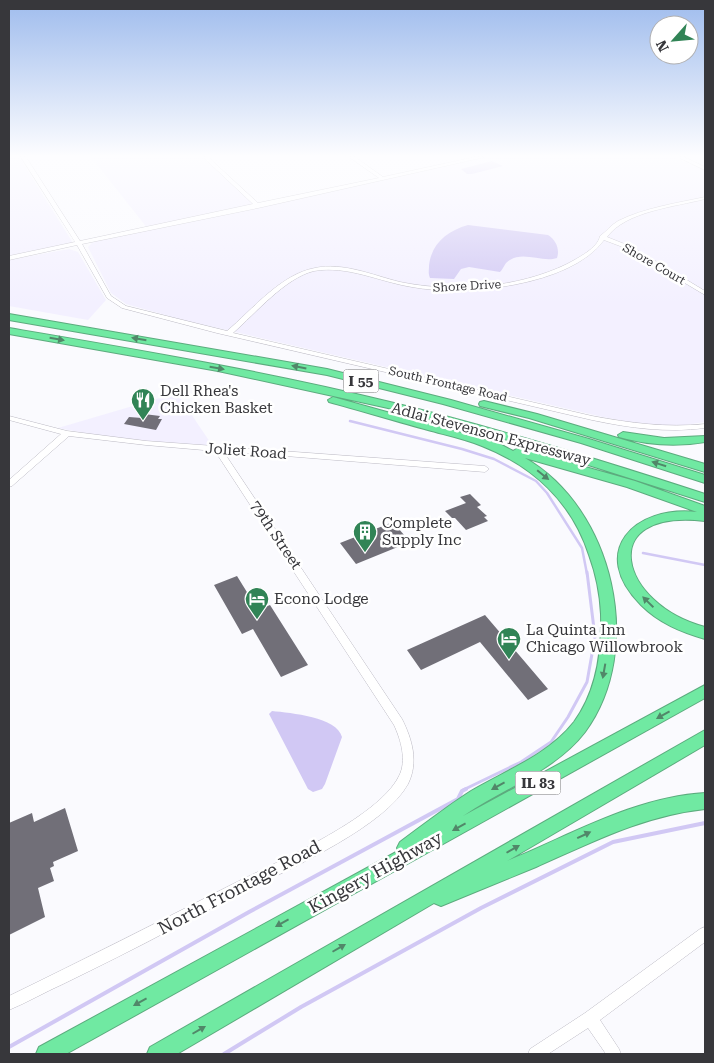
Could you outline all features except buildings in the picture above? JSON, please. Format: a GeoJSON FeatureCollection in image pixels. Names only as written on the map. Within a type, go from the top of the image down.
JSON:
{"type":"FeatureCollection","features":[{"type":"Feature","properties":{"kind":"highway","name":"Adlai Stevenson Expressway"},"geometry":{"type":"LineString","coordinates":[[9,317],[327,372],[447,402],[576,438],[705,478]]}},
{"type":"Feature","properties":{"kind":"highway","name":"Adlai Stevenson Expressway"},"geometry":{"type":"LineString","coordinates":[[9,331],[235,371],[344,394],[512,437],[705,498]]}},
{"type":"Feature","properties":{"kind":"highway"},"geometry":{"type":"LineString","coordinates":[[235,371],[254,380],[380,412],[631,484],[705,510]]}},
{"type":"Feature","properties":{"kind":"highway"},"geometry":{"type":"LineString","coordinates":[[327,372],[383,381],[637,438],[686,442],[705,439]]}},
{"type":"Feature","properties":{"kind":"highway"},"geometry":{"type":"LineString","coordinates":[[533,416],[705,468]]}},
{"type":"Feature","properties":{"kind":"highway"},"geometry":{"type":"LineString","coordinates":[[371,874],[464,805],[541,762],[578,728],[586,717],[598,695],[604,674],[608,623],[601,568],[584,524],[570,502],[543,474],[523,460],[486,443]]}},
{"type":"Feature","properties":{"kind":"highway"},"geometry":{"type":"LineString","coordinates":[[705,517],[665,516],[648,522],[637,529],[630,538],[624,549],[624,563],[630,579],[640,595],[652,607],[681,625],[705,633]]}},
{"type":"Feature","properties":{"kind":"highway","name":"Kingery Highway"},"geometry":{"type":"LineString","coordinates":[[46,1054],[705,691]]}},
{"type":"Feature","properties":{"kind":"highway"},"geometry":{"type":"LineString","coordinates":[[157,1054],[705,737]]}},
{"type":"Feature","properties":{"kind":"highway"},"geometry":{"type":"LineString","coordinates":[[394,916],[530,860],[590,832],[653,811],[683,803],[705,800]]}},
{"type":"Feature","properties":{"kind":"street"},"geometry":{"type":"LineString","coordinates":[[56,207],[80,244]]}},
{"type":"Feature","properties":{"kind":"street"},"geometry":{"type":"LineString","coordinates":[[9,258],[255,207]]}},
{"type":"Feature","properties":{"kind":"street","name":"Shore Drive"},"geometry":{"type":"LineString","coordinates":[[229,333],[288,282],[297,276],[311,271],[342,270],[426,288],[492,286],[530,279],[562,268],[590,252],[614,225],[624,220],[673,207]]}},
{"type":"Feature","properties":{"kind":"street","name":"Shore Court"},"geometry":{"type":"LineString","coordinates":[[602,237],[631,249],[705,294]]}},
{"type":"Feature","properties":{"kind":"street","name":"South Frontage Road"},"geometry":{"type":"LineString","coordinates":[[80,244],[102,284],[115,302],[152,315],[634,426],[667,429],[705,426]]}},
{"type":"Feature","properties":{"kind":"street","name":"Joliet Road"},"geometry":{"type":"LineString","coordinates":[[9,418],[66,433],[218,450],[485,469]]}},
{"type":"Feature","properties":{"kind":"street"},"geometry":{"type":"LineString","coordinates":[[9,484],[66,433]]}},
{"type":"Feature","properties":{"kind":"street","name":"79th Street"},"geometry":{"type":"LineString","coordinates":[[218,450],[321,602],[353,655],[398,722]]}},
{"type":"Feature","properties":{"kind":"street","name":"North Frontage Road"},"geometry":{"type":"LineString","coordinates":[[9,1003],[84,967],[302,855],[385,804],[404,780],[409,756],[404,733],[398,722]]}},
{"type":"Feature","properties":{"kind":"street"},"geometry":{"type":"LineString","coordinates":[[535,1054],[590,1018],[705,934]]}},
{"type":"Feature","properties":{"kind":"street"},"geometry":{"type":"LineString","coordinates":[[590,1018],[614,1054]]}},
{"type":"Feature","properties":{"kind":"shaded area"},"geometry":{"type":"Polygon","coordinates":[[[9,207],[50,207],[73,243],[9,256],[9,207]]]}},
{"type":"Feature","properties":{"kind":"shaded area"},"geometry":{"type":"Polygon","coordinates":[[[130,207],[255,207],[148,229],[130,207]]]}},
{"type":"Feature","properties":{"kind":"shaded area"},"geometry":{"type":"Polygon","coordinates":[[[258,207],[705,207],[705,422],[677,426],[645,425],[603,417],[183,320],[126,304],[111,293],[88,247],[98,241],[258,207]]]}},
{"type":"Feature","properties":{"kind":"shaded area"},"geometry":{"type":"Polygon","coordinates":[[[468,225],[548,235],[557,245],[557,258],[521,257],[508,261],[500,272],[469,267],[461,269],[454,279],[430,278],[430,258],[437,245],[453,231],[468,225]]]}},
{"type":"Feature","properties":{"kind":"shaded area"},"geometry":{"type":"Polygon","coordinates":[[[69,249],[78,252],[106,300],[88,320],[9,306],[9,260],[69,249]]]}},
{"type":"Feature","properties":{"kind":"shaded area"},"geometry":{"type":"Polygon","coordinates":[[[177,393],[214,448],[95,435],[58,428],[177,393]]]}},
{"type":"Feature","properties":{"kind":"shaded area"},"geometry":{"type":"Polygon","coordinates":[[[272,711],[312,717],[332,725],[338,730],[342,737],[322,789],[313,792],[308,789],[269,714],[272,711]]]}},
{"type":"Feature","properties":{"kind":"waterway"},"geometry":{"type":"LineString","coordinates":[[350,421],[462,449],[494,459],[536,481],[547,493],[582,548],[587,574]]}},
{"type":"Feature","properties":{"kind":"waterway"},"geometry":{"type":"LineString","coordinates":[[643,553],[705,565]]}},
{"type":"Feature","properties":{"kind":"waterway"},"geometry":{"type":"LineString","coordinates":[[463,790],[521,762],[551,742],[568,717],[587,682],[595,637],[587,572]]}},
{"type":"Feature","properties":{"kind":"waterway"},"geometry":{"type":"LineString","coordinates":[[9,1047],[249,912],[458,799],[462,791],[466,789]]}},
{"type":"Feature","properties":{"kind":"waterway"},"geometry":{"type":"LineString","coordinates":[[224,1054],[301,1007],[481,908],[613,842],[705,823]]}},
{"type":"Feature","properties":{"kind":"place","name":"Dell Rhea's Chicken Basket"},"geometry":{"type":"Point","coordinates":[143,421]}},
{"type":"Feature","properties":{"kind":"place","name":"Complete Supply Inc"},"geometry":{"type":"Point","coordinates":[365,553]}},
{"type":"Feature","properties":{"kind":"place","name":"Econo Lodge"},"geometry":{"type":"Point","coordinates":[257,620]}},
{"type":"Feature","properties":{"kind":"place","name":"La Quinta Inn Chicago Willowbrook"},"geometry":{"type":"Point","coordinates":[509,660]}}]}
